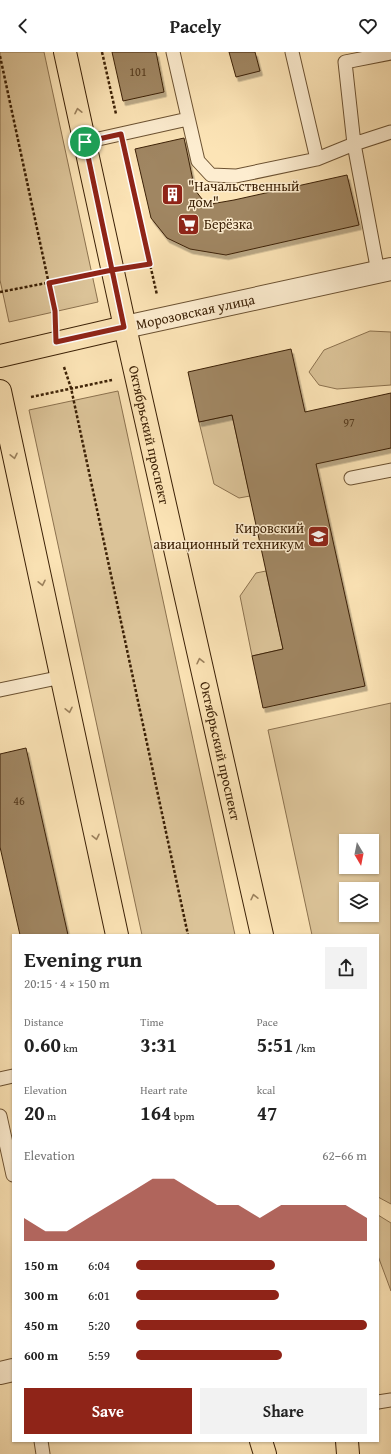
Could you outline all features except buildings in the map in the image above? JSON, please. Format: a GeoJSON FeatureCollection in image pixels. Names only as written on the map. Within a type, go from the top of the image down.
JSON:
{"type":"FeatureCollection","features":[{"type":"Feature","properties":{"kind":"main road","name":"Октябрьский проспект"},"geometry":{"type":"LineString","coordinates":[[65,52],[124,327],[262,934]]}},
{"type":"Feature","properties":{"kind":"main road","name":"Морозовская улица"},"geometry":{"type":"LineString","coordinates":[[0,356],[124,327]]}},
{"type":"Feature","properties":{"kind":"main road"},"geometry":{"type":"LineString","coordinates":[[0,391],[117,934]]}},
{"type":"Feature","properties":{"kind":"main road"},"geometry":{"type":"LineString","coordinates":[[261,1442],[265,1454]]}},
{"type":"Feature","properties":{"kind":"main road"},"geometry":{"type":"LineString","coordinates":[[347,1442],[348,1454]]}},
{"type":"Feature","properties":{"kind":"street","name":"Морозовская улица"},"geometry":{"type":"LineString","coordinates":[[124,327],[385,271]]}},
{"type":"Feature","properties":{"kind":"street"},"geometry":{"type":"LineString","coordinates":[[0,1373],[12,1370]]}},
{"type":"Feature","properties":{"kind":"lane"},"geometry":{"type":"LineString","coordinates":[[173,52],[198,161],[211,175],[236,176],[318,159],[354,144],[391,132]]}},
{"type":"Feature","properties":{"kind":"lane"},"geometry":{"type":"LineString","coordinates":[[292,52],[318,159]]}},
{"type":"Feature","properties":{"kind":"lane"},"geometry":{"type":"LineString","coordinates":[[385,271],[354,144],[345,62],[391,53]]}},
{"type":"Feature","properties":{"kind":"lane"},"geometry":{"type":"LineString","coordinates":[[85,142],[188,119]]}},
{"type":"Feature","properties":{"kind":"lane"},"geometry":{"type":"LineString","coordinates":[[351,478],[391,470]]}},
{"type":"Feature","properties":{"kind":"lane"},"geometry":{"type":"LineString","coordinates":[[0,690],[62,677]]}},
{"type":"Feature","properties":{"kind":"lane"},"geometry":{"type":"LineString","coordinates":[[0,1079],[12,1076]]}},
{"type":"Feature","properties":{"kind":"lane"},"geometry":{"type":"LineString","coordinates":[[0,1116],[12,1170]]}},
{"type":"Feature","properties":{"kind":"lane"},"geometry":{"type":"LineString","coordinates":[[379,1402],[391,1400]]}},
{"type":"Feature","properties":{"kind":"lane"},"geometry":{"type":"LineString","coordinates":[[41,1442],[43,1454]]}},
{"type":"Feature","properties":{"kind":"path"},"geometry":{"type":"LineString","coordinates":[[102,52],[158,300]]}},
{"type":"Feature","properties":{"kind":"path"},"geometry":{"type":"LineString","coordinates":[[0,56],[55,311],[56,342],[71,388],[188,934]]}},
{"type":"Feature","properties":{"kind":"path"},"geometry":{"type":"LineString","coordinates":[[0,292],[150,264]]}},
{"type":"Feature","properties":{"kind":"path"},"geometry":{"type":"LineString","coordinates":[[30,397],[114,379]]}},
{"type":"Feature","properties":{"kind":"shaded area"},"geometry":{"type":"Polygon","coordinates":[[[0,52],[44,52],[98,302],[9,322],[0,280],[0,52]]]}},
{"type":"Feature","properties":{"kind":"shaded area"},"geometry":{"type":"Polygon","coordinates":[[[370,331],[391,332],[391,385],[337,389],[319,385],[309,372],[324,350],[370,331]]]}},
{"type":"Feature","properties":{"kind":"shaded area"},"geometry":{"type":"Polygon","coordinates":[[[118,391],[235,934],[142,934],[29,410],[118,391]]]}},
{"type":"Feature","properties":{"kind":"shaded area"},"geometry":{"type":"Polygon","coordinates":[[[232,415],[250,496],[239,498],[214,484],[199,422],[232,415]]]}},
{"type":"Feature","properties":{"kind":"shaded area"},"geometry":{"type":"Polygon","coordinates":[[[266,571],[283,649],[252,656],[240,596],[256,573],[266,571]]]}},
{"type":"Feature","properties":{"kind":"shaded area"},"geometry":{"type":"Polygon","coordinates":[[[391,703],[391,1204],[379,1198],[379,934],[312,934],[268,730],[391,703]]]}},
{"type":"Feature","properties":{"kind":"shaded area"},"geometry":{"type":"Polygon","coordinates":[[[379,1216],[391,1223],[391,1291],[379,1259],[379,1216]]]}},
{"type":"Feature","properties":{"kind":"place","name":"\"Начальственный дом\""},"geometry":{"type":"Point","coordinates":[172,194]}},
{"type":"Feature","properties":{"kind":"place","name":"Берёзка"},"geometry":{"type":"Point","coordinates":[189,224]}},
{"type":"Feature","properties":{"kind":"place","name":"Кировский авиационный техникум"},"geometry":{"type":"Point","coordinates":[319,536]}},
{"type":"Feature","properties":{"kind":"route"},"geometry":{"type":"LineString","coordinates":[[85,142],[112,270],[49,283],[55,311],[56,342],[124,327],[112,270],[150,264],[121,134],[85,142]]}}]}
